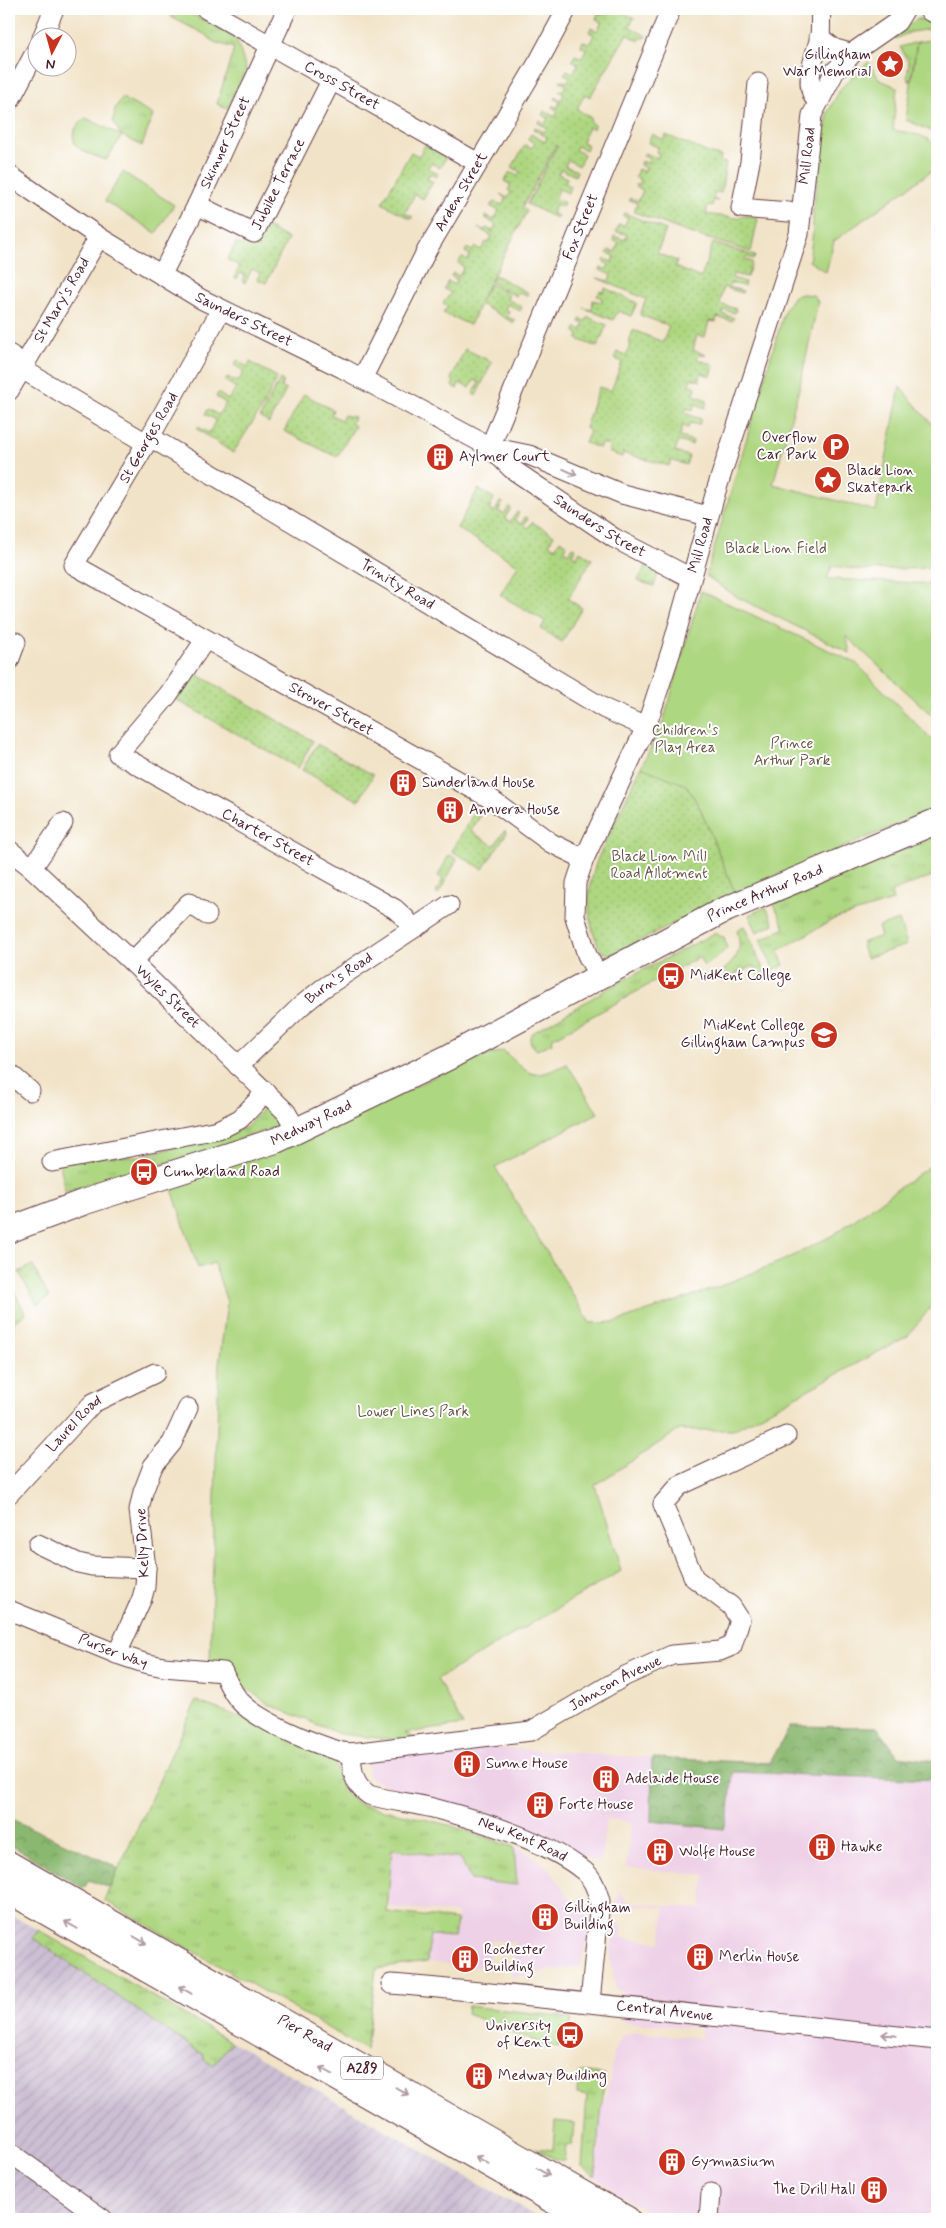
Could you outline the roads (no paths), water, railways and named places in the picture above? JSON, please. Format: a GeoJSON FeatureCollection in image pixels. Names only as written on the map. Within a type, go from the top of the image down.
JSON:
{"type":"FeatureCollection","features":[{"type":"Feature","properties":{"kind":"main road"},"geometry":{"type":"LineString","coordinates":[[932,9],[937,11]]}},
{"type":"Feature","properties":{"kind":"main road","name":"Prince Arthur Road"},"geometry":{"type":"LineString","coordinates":[[599,977],[722,911],[937,821]]}},
{"type":"Feature","properties":{"kind":"main road","name":"Medway Road"},"geometry":{"type":"LineString","coordinates":[[9,1230],[84,1202],[262,1146],[297,1131],[447,1058],[599,977]]}},
{"type":"Feature","properties":{"kind":"main road","name":"Pier Road"},"geometry":{"type":"LineString","coordinates":[[9,1864],[627,2219]]}},
{"type":"Feature","properties":{"kind":"main road","name":"Pier Road"},"geometry":{"type":"LineString","coordinates":[[9,1891],[585,2219]]}},
{"type":"Feature","properties":{"kind":"street"},"geometry":{"type":"LineString","coordinates":[[46,28],[54,9]]}},
{"type":"Feature","properties":{"kind":"street","name":"Cross Street"},"geometry":{"type":"LineString","coordinates":[[206,9],[332,78],[478,163]]}},
{"type":"Feature","properties":{"kind":"street","name":"Skinner Street"},"geometry":{"type":"LineString","coordinates":[[162,274],[197,205],[287,9]]}},
{"type":"Feature","properties":{"kind":"street","name":"Arden Street"},"geometry":{"type":"LineString","coordinates":[[362,378],[426,250],[567,9]]}},
{"type":"Feature","properties":{"kind":"street","name":"Fox Street"},"geometry":{"type":"LineString","coordinates":[[490,447],[671,9]]}},
{"type":"Feature","properties":{"kind":"street"},"geometry":{"type":"LineString","coordinates":[[817,102],[810,91],[814,56],[820,38],[821,9]]}},
{"type":"Feature","properties":{"kind":"street","name":"Mill Road"},"geometry":{"type":"LineString","coordinates":[[599,977],[587,955],[575,917],[576,883],[584,859],[646,727],[672,651],[708,516],[799,234],[808,136],[812,115],[830,79],[850,56],[897,22],[905,9]]}},
{"type":"Feature","properties":{"kind":"street"},"geometry":{"type":"LineString","coordinates":[[820,38],[835,49],[846,52],[850,56]]}},
{"type":"Feature","properties":{"kind":"street"},"geometry":{"type":"LineString","coordinates":[[9,102],[28,66]]}},
{"type":"Feature","properties":{"kind":"street","name":"Jubilee Terrace"},"geometry":{"type":"LineString","coordinates":[[197,205],[254,234],[332,78]]}},
{"type":"Feature","properties":{"kind":"street"},"geometry":{"type":"LineString","coordinates":[[758,84],[750,162],[741,208],[790,212]]}},
{"type":"Feature","properties":{"kind":"street","name":"Saunders Street"},"geometry":{"type":"LineString","coordinates":[[9,175],[99,237],[221,310],[362,378],[490,447],[512,469],[614,538],[691,578]]}},
{"type":"Feature","properties":{"kind":"street","name":"St Mary's Road"},"geometry":{"type":"LineString","coordinates":[[9,390],[18,362],[99,237]]}},
{"type":"Feature","properties":{"kind":"street","name":"St Georges Road"},"geometry":{"type":"LineString","coordinates":[[74,565],[148,440],[221,310]]}},
{"type":"Feature","properties":{"kind":"street","name":"Trinity Road"},"geometry":{"type":"LineString","coordinates":[[18,362],[605,709],[646,727]]}},
{"type":"Feature","properties":{"kind":"street","name":"Saunders Street"},"geometry":{"type":"LineString","coordinates":[[490,447],[529,454],[622,494],[708,516]]}},
{"type":"Feature","properties":{"kind":"street","name":"Strover Street"},"geometry":{"type":"LineString","coordinates":[[74,565],[205,640],[491,798],[551,842],[584,859]]}},
{"type":"Feature","properties":{"kind":"street","name":"Charter Street"},"geometry":{"type":"LineString","coordinates":[[205,640],[168,694],[118,754],[395,909],[406,919],[411,930]]}},
{"type":"Feature","properties":{"kind":"street"},"geometry":{"type":"LineString","coordinates":[[9,662],[16,642]]}},
{"type":"Feature","properties":{"kind":"street"},"geometry":{"type":"LineString","coordinates":[[32,868],[63,823]]}},
{"type":"Feature","properties":{"kind":"street","name":"Wyles Street"},"geometry":{"type":"LineString","coordinates":[[9,850],[32,868],[132,962],[288,1113],[297,1131]]}},
{"type":"Feature","properties":{"kind":"street"},"geometry":{"type":"LineString","coordinates":[[132,962],[189,903],[207,915]]}},
{"type":"Feature","properties":{"kind":"street","name":"Burn's Road"},"geometry":{"type":"LineString","coordinates":[[238,1066],[301,1006],[322,989],[449,905]]}},
{"type":"Feature","properties":{"kind":"street"},"geometry":{"type":"LineString","coordinates":[[9,1073],[30,1091]]}},
{"type":"Feature","properties":{"kind":"street"},"geometry":{"type":"LineString","coordinates":[[52,1162],[218,1130],[240,1119],[266,1092]]}},
{"type":"Feature","properties":{"kind":"street","name":"Laurel Road"},"geometry":{"type":"LineString","coordinates":[[9,1494],[93,1403],[155,1373]]}},
{"type":"Feature","properties":{"kind":"street","name":"Kelly Drive"},"geometry":{"type":"LineString","coordinates":[[117,1654],[142,1598],[146,1568],[139,1510],[143,1492],[153,1466],[172,1443],[188,1408]]}},
{"type":"Feature","properties":{"kind":"street","name":"Johnson Avenue"},"geometry":{"type":"LineString","coordinates":[[223,1672],[239,1700],[250,1711],[265,1720],[328,1748],[351,1753],[531,1731],[624,1676],[672,1655],[720,1651],[732,1646],[740,1620],[731,1606],[694,1578],[663,1504],[678,1486],[786,1436]]}},
{"type":"Feature","properties":{"kind":"street"},"geometry":{"type":"LineString","coordinates":[[38,1544],[78,1563],[92,1566],[146,1568]]}},
{"type":"Feature","properties":{"kind":"street","name":"Purser Way"},"geometry":{"type":"LineString","coordinates":[[9,1610],[117,1654],[164,1668],[223,1672]]}},
{"type":"Feature","properties":{"kind":"street","name":"New Kent Road"},"geometry":{"type":"LineString","coordinates":[[351,1753],[354,1781],[360,1789],[369,1794],[449,1812],[505,1831],[558,1855],[585,1871],[598,1890],[600,1901],[590,2002]]}},
{"type":"Feature","properties":{"kind":"street","name":"Central Avenue"},"geometry":{"type":"LineString","coordinates":[[391,1984],[590,2002],[714,2018],[937,2040]]}},
{"type":"Feature","properties":{"kind":"street"},"geometry":{"type":"LineString","coordinates":[[9,2152],[103,2219]]}},
{"type":"Feature","properties":{"kind":"street"},"geometry":{"type":"LineString","coordinates":[[708,2219],[710,2193]]}},
{"type":"Feature","properties":{"kind":"place","name":"Gillingham War Memorial"},"geometry":{"type":"Point","coordinates":[890,64]}},
{"type":"Feature","properties":{"kind":"place","name":"Overflow Car Park"},"geometry":{"type":"Point","coordinates":[836,447]}},
{"type":"Feature","properties":{"kind":"place","name":"Aylmer Court"},"geometry":{"type":"Point","coordinates":[440,457]}},
{"type":"Feature","properties":{"kind":"place","name":"Black Lion Skatepark"},"geometry":{"type":"Point","coordinates":[828,480]}},
{"type":"Feature","properties":{"kind":"place","name":"Sunderland House"},"geometry":{"type":"Point","coordinates":[403,783]}},
{"type":"Feature","properties":{"kind":"place","name":"Annvera House"},"geometry":{"type":"Point","coordinates":[450,810]}},
{"type":"Feature","properties":{"kind":"place","name":"MidKent College"},"geometry":{"type":"Point","coordinates":[671,976]}},
{"type":"Feature","properties":{"kind":"place","name":"MidKent College Gillingham Campus"},"geometry":{"type":"Point","coordinates":[824,1035]}},
{"type":"Feature","properties":{"kind":"place","name":"Cumberland Road"},"geometry":{"type":"Point","coordinates":[144,1172]}},
{"type":"Feature","properties":{"kind":"place","name":"Sunne House"},"geometry":{"type":"Point","coordinates":[467,1764]}},
{"type":"Feature","properties":{"kind":"place","name":"Adelaide House"},"geometry":{"type":"Point","coordinates":[606,1779]}},
{"type":"Feature","properties":{"kind":"place","name":"Forte House"},"geometry":{"type":"Point","coordinates":[540,1805]}},
{"type":"Feature","properties":{"kind":"place","name":"Hawke"},"geometry":{"type":"Point","coordinates":[822,1847]}},
{"type":"Feature","properties":{"kind":"place","name":"Wolfe House"},"geometry":{"type":"Point","coordinates":[660,1852]}},
{"type":"Feature","properties":{"kind":"place","name":"Gillingham Building"},"geometry":{"type":"Point","coordinates":[545,1917]}},
{"type":"Feature","properties":{"kind":"place","name":"Merlin House"},"geometry":{"type":"Point","coordinates":[700,1957]}},
{"type":"Feature","properties":{"kind":"place","name":"Rochester Building"},"geometry":{"type":"Point","coordinates":[465,1959]}},
{"type":"Feature","properties":{"kind":"place","name":"University of Kent"},"geometry":{"type":"Point","coordinates":[570,2035]}},
{"type":"Feature","properties":{"kind":"place","name":"Medway Building"},"geometry":{"type":"Point","coordinates":[479,2076]}},
{"type":"Feature","properties":{"kind":"place","name":"Gymnasium"},"geometry":{"type":"Point","coordinates":[672,2162]}},
{"type":"Feature","properties":{"kind":"place","name":"The Drill Hall"},"geometry":{"type":"Point","coordinates":[874,2190]}},
{"type":"Feature","properties":{"kind":"park label","name":"Black Lion Field"},"geometry":{"type":"Point","coordinates":[776,549]}},
{"type":"Feature","properties":{"kind":"park label","name":"Children's Play Area"},"geometry":{"type":"Point","coordinates":[685,740]}},
{"type":"Feature","properties":{"kind":"park label","name":"Prince Arthur Park"},"geometry":{"type":"Point","coordinates":[792,752]}},
{"type":"Feature","properties":{"kind":"park label","name":"Black Lion Mill Road Allotment"},"geometry":{"type":"Point","coordinates":[659,866]}},
{"type":"Feature","properties":{"kind":"park label","name":"Lower Lines Park"},"geometry":{"type":"Point","coordinates":[413,1412]}}]}
